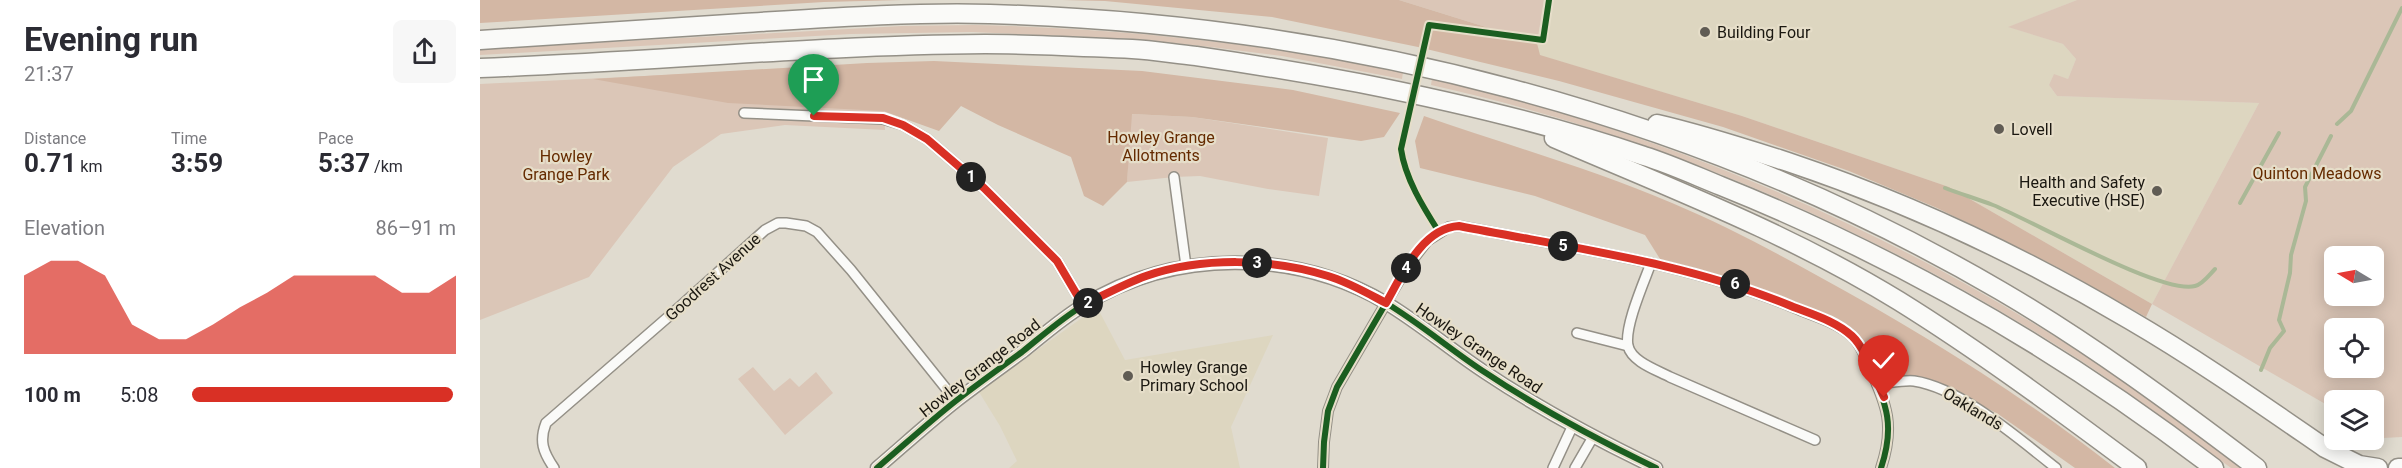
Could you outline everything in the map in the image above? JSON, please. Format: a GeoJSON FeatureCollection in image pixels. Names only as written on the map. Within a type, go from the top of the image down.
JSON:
{"type":"FeatureCollection","features":[{"type":"Feature","properties":{"kind":"highway"},"geometry":{"type":"LineString","coordinates":[[480,40],[831,17],[986,14],[1128,21],[1271,38],[1404,62],[1592,111],[1692,132],[1731,143],[1844,181],[1908,207],[2025,262],[2131,320],[2325,447],[2359,465],[2378,468]]}},
{"type":"Feature","properties":{"kind":"highway"},"geometry":{"type":"LineString","coordinates":[[480,68],[879,47],[986,44],[1138,49],[1269,66],[1400,91],[1581,135],[1649,157],[1783,211],[1916,275],[1985,313],[2175,438],[2214,468]]}},
{"type":"Feature","properties":{"kind":"highway"},"geometry":{"type":"LineString","coordinates":[[1592,111],[1799,189],[1926,250],[2074,336],[2190,417],[2257,468]]}},
{"type":"Feature","properties":{"kind":"highway"},"geometry":{"type":"LineString","coordinates":[[1498,114],[1738,217],[1827,261],[1898,300],[2031,388],[2137,468]]}},
{"type":"Feature","properties":{"kind":"street"},"geometry":{"type":"LineString","coordinates":[[744,113],[883,118],[903,125],[927,139],[984,188],[1057,261],[1083,305]]}},
{"type":"Feature","properties":{"kind":"street"},"geometry":{"type":"LineString","coordinates":[[1174,177],[1186,267]]}},
{"type":"Feature","properties":{"kind":"street","name":"Goodrest Avenue"},"geometry":{"type":"LineString","coordinates":[[554,468],[544,454],[541,437],[546,423],[684,304],[765,230],[778,223],[806,226],[817,232],[851,270],[956,401]]}},
{"type":"Feature","properties":{"kind":"street"},"geometry":{"type":"LineString","coordinates":[[1323,468],[1323,442],[1329,411],[1337,387],[1407,267],[1427,241],[1449,227],[1459,226],[1651,263],[1735,284],[1830,323],[1852,336],[1859,344],[1888,412],[1889,437],[1881,468]]}},
{"type":"Feature","properties":{"kind":"street","name":"Howley Grange Road"},"geometry":{"type":"LineString","coordinates":[[877,468],[956,401],[1083,305],[1145,276],[1186,267],[1222,263],[1259,263],[1305,270],[1345,283],[1386,303],[1486,373],[1593,437],[1656,468]]}},
{"type":"Feature","properties":{"kind":"street"},"geometry":{"type":"LineString","coordinates":[[1628,346],[1635,305],[1651,263]]}},
{"type":"Feature","properties":{"kind":"street"},"geometry":{"type":"LineString","coordinates":[[1577,333],[1628,346],[1635,356],[1650,367],[1815,440]]}},
{"type":"Feature","properties":{"kind":"street","name":"Oaklands"},"geometry":{"type":"LineString","coordinates":[[1877,384],[1911,381],[1929,384],[1990,416],[2056,468]]}},
{"type":"Feature","properties":{"kind":"street"},"geometry":{"type":"LineString","coordinates":[[1553,468],[1573,425]]}},
{"type":"Feature","properties":{"kind":"street"},"geometry":{"type":"LineString","coordinates":[[1575,468],[1593,437]]}},
{"type":"Feature","properties":{"kind":"shaded area"},"geometry":{"type":"Polygon","coordinates":[[[480,0],[903,0],[824,2],[480,23],[480,0]]]}},
{"type":"Feature","properties":{"kind":"shaded area"},"geometry":{"type":"Polygon","coordinates":[[[1062,0],[1399,0],[1537,43],[1540,55],[1742,116],[1949,187],[2152,304],[2146,317],[2057,267],[1937,208],[1849,171],[1723,127],[1559,81],[1418,47],[1272,17],[1105,1],[1062,0]]]}},
{"type":"Feature","properties":{"kind":"shaded area"},"geometry":{"type":"Polygon","coordinates":[[[1544,0],[2077,0],[2009,27],[2063,44],[2076,59],[2068,79],[2054,75],[2049,85],[2057,96],[2259,103],[2152,304],[1949,187],[1742,116],[1539,55],[1537,43],[1544,0]]]}},
{"type":"Feature","properties":{"kind":"shaded area"},"geometry":{"type":"Polygon","coordinates":[[[934,61],[1142,71],[1293,90],[1400,113],[1384,137],[1361,141],[1192,117],[1132,114],[1127,182],[1103,206],[1084,196],[1071,157],[961,106],[939,131],[883,111],[728,103],[593,79],[934,61]]]}},
{"type":"Feature","properties":{"kind":"shaded area"},"geometry":{"type":"Polygon","coordinates":[[[1424,116],[1642,191],[1691,211],[1746,238],[1857,297],[1933,342],[2044,415],[2115,468],[2075,468],[1998,414],[1960,394],[1925,379],[1878,375],[1856,334],[1843,325],[1766,290],[1660,259],[1645,235],[1535,196],[1420,168],[1415,141],[1424,116]]]}},
{"type":"Feature","properties":{"kind":"shaded area","name":"Howley Grange Primary School"},"geometry":{"type":"Polygon","coordinates":[[[1097,307],[1125,360],[1273,335],[1231,427],[1240,468],[1009,468],[1017,461],[1000,426],[979,392],[1097,307]]]}},
{"type":"Feature","properties":{"kind":"green space"},"geometry":{"type":"Polygon","coordinates":[[[1399,0],[1544,0],[1537,43],[1399,0]]]}},
{"type":"Feature","properties":{"kind":"green space","name":"Quinton Meadows"},"geometry":{"type":"Polygon","coordinates":[[[2077,0],[2402,0],[2402,437],[2384,438],[2384,390],[2324,390],[2324,403],[2152,304],[2259,103],[2057,96],[2049,85],[2054,74],[2068,79],[2076,59],[2063,44],[2008,27],[2077,0]]]}},
{"type":"Feature","properties":{"kind":"green space"},"geometry":{"type":"Polygon","coordinates":[[[974,25],[1082,30],[1190,39],[1296,53],[1403,72],[1402,79],[1282,56],[1135,39],[972,32],[851,34],[480,55],[480,49],[902,26],[974,25]]]}},
{"type":"Feature","properties":{"kind":"green space","name":"Howley Grange Park"},"geometry":{"type":"Polygon","coordinates":[[[686,74],[883,96],[885,130],[785,125],[721,134],[673,167],[589,277],[480,320],[480,84],[686,74]]]}},
{"type":"Feature","properties":{"kind":"green space"},"geometry":{"type":"Polygon","coordinates":[[[1432,78],[1515,99],[1596,124],[1677,152],[1835,217],[1986,295],[2059,339],[2152,402],[2241,468],[2231,468],[2105,377],[1988,304],[1912,262],[1835,224],[1757,189],[1677,158],[1514,105],[1431,85],[1432,78]]]}},
{"type":"Feature","properties":{"kind":"green space","name":"Howley Grange Allotments"},"geometry":{"type":"Polygon","coordinates":[[[1131,114],[1192,117],[1328,138],[1319,196],[1200,176],[1127,182],[1131,114]]]}},
{"type":"Feature","properties":{"kind":"green space"},"geometry":{"type":"Polygon","coordinates":[[[753,367],[774,391],[790,378],[799,387],[816,372],[833,393],[785,435],[738,379],[753,367]]]}},
{"type":"Feature","properties":{"kind":"waterway"},"geometry":{"type":"LineString","coordinates":[[2337,124],[2351,111],[2402,8]]}},
{"type":"Feature","properties":{"kind":"waterway"},"geometry":{"type":"LineString","coordinates":[[2240,203],[2279,133]]}},
{"type":"Feature","properties":{"kind":"waterway"},"geometry":{"type":"LineString","coordinates":[[2261,370],[2270,348],[2284,331],[2279,320],[2290,273],[2291,255],[2306,201],[2305,187],[2331,136]]}},
{"type":"Feature","properties":{"kind":"waterway"},"geometry":{"type":"LineString","coordinates":[[1945,188],[1993,205],[2127,268],[2178,286],[2198,285],[2215,269]]}},
{"type":"Feature","properties":{"kind":"cycle path"},"geometry":{"type":"LineString","coordinates":[[1439,232],[1406,171],[1401,149],[1429,25],[1543,40],[1549,0]]}},
{"type":"Feature","properties":{"kind":"cycle path"},"geometry":{"type":"LineString","coordinates":[[1323,468],[1328,411],[1337,387],[1407,267],[1427,241],[1449,227],[1459,226],[1672,268],[1755,292],[1839,327],[1852,336],[1860,347],[1885,405],[1888,440],[1881,468]]}},
{"type":"Feature","properties":{"kind":"cycle path"},"geometry":{"type":"LineString","coordinates":[[877,468],[957,400],[1084,305],[1119,287],[1156,273],[1195,266],[1234,263],[1274,265],[1313,273],[1350,285],[1399,311],[1473,365],[1527,399],[1656,468]]}},
{"type":"Feature","properties":{"kind":"place","name":"Building Four"},"geometry":{"type":"Point","coordinates":[1705,32]}},
{"type":"Feature","properties":{"kind":"place","name":"Lovell"},"geometry":{"type":"Point","coordinates":[1999,129]}},
{"type":"Feature","properties":{"kind":"place","name":"Health and Safety Executive (HSE)"},"geometry":{"type":"Point","coordinates":[2157,191]}},
{"type":"Feature","properties":{"kind":"place","name":"Howley Grange Primary School"},"geometry":{"type":"Point","coordinates":[1128,376]}},
{"type":"Feature","properties":{"kind":"route"},"geometry":{"type":"LineString","coordinates":[[814,116],[883,118],[903,125],[927,139],[984,188],[1057,261],[1083,305],[1145,276],[1162,271],[1222,263],[1259,263],[1305,270],[1328,276],[1386,303],[1407,267],[1427,241],[1449,227],[1459,226],[1683,270],[1735,284],[1767,296],[1830,323],[1852,336],[1859,344],[1884,397]]}}]}
